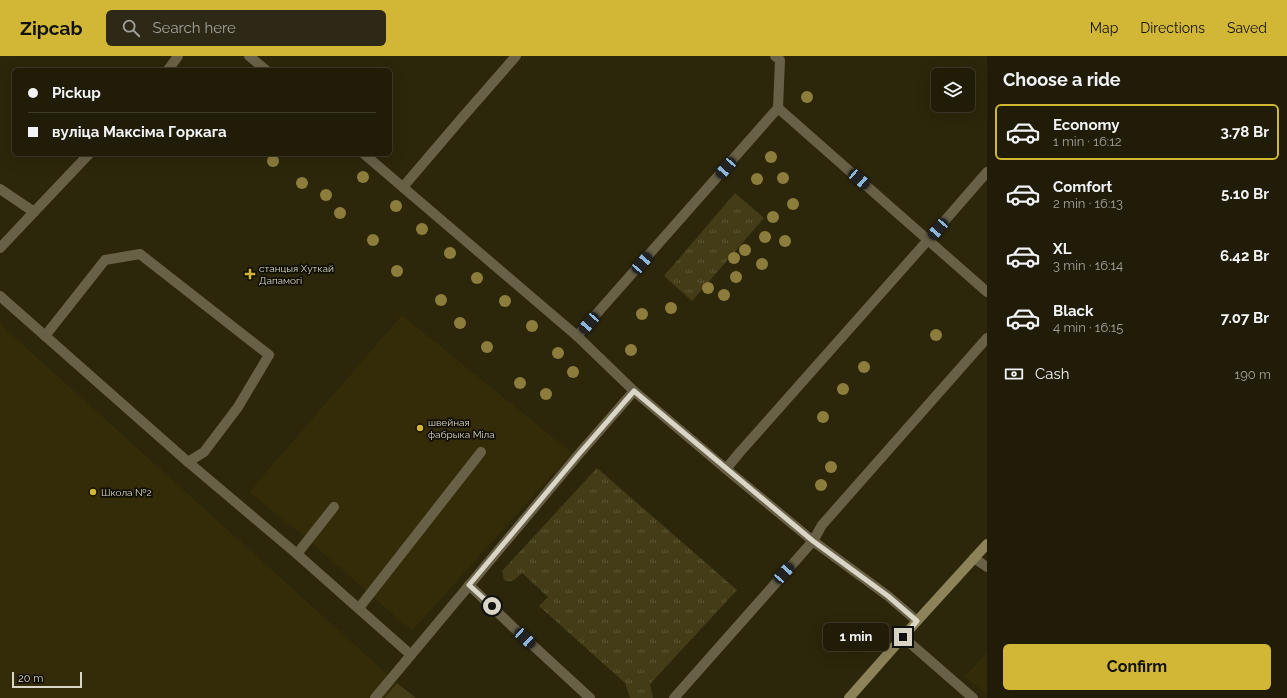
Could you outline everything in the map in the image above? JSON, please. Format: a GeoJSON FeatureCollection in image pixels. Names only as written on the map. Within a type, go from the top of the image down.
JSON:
{"type":"FeatureCollection","features":[{"type":"Feature","properties":{"kind":"main road"},"geometry":{"type":"LineString","coordinates":[[849,698],[987,544]]}},
{"type":"Feature","properties":{"kind":"lane"},"geometry":{"type":"LineString","coordinates":[[169,68],[178,56]]}},
{"type":"Feature","properties":{"kind":"lane"},"geometry":{"type":"LineString","coordinates":[[249,56],[264,68]]}},
{"type":"Feature","properties":{"kind":"lane"},"geometry":{"type":"LineString","coordinates":[[403,187],[516,56]]}},
{"type":"Feature","properties":{"kind":"lane"},"geometry":{"type":"LineString","coordinates":[[578,336],[778,108],[780,57]]}},
{"type":"Feature","properties":{"kind":"lane"},"geometry":{"type":"LineString","coordinates":[[778,108],[987,292]]}},
{"type":"Feature","properties":{"kind":"lane"},"geometry":{"type":"LineString","coordinates":[[0,248],[87,156]]}},
{"type":"Feature","properties":{"kind":"lane"},"geometry":{"type":"LineString","coordinates":[[366,156],[578,336],[634,391],[726,469],[813,541],[888,596],[917,621]]}},
{"type":"Feature","properties":{"kind":"lane"},"geometry":{"type":"LineString","coordinates":[[726,469],[987,172]]}},
{"type":"Feature","properties":{"kind":"lane"},"geometry":{"type":"LineString","coordinates":[[0,189],[34,212]]}},
{"type":"Feature","properties":{"kind":"lane"},"geometry":{"type":"LineString","coordinates":[[46,336],[105,260],[140,254],[269,355],[234,413],[204,452],[188,462]]}},
{"type":"Feature","properties":{"kind":"lane"},"geometry":{"type":"LineString","coordinates":[[0,296],[188,462],[297,554],[411,655]]}},
{"type":"Feature","properties":{"kind":"lane"},"geometry":{"type":"LineString","coordinates":[[674,698],[813,541],[822,525],[987,338]]}},
{"type":"Feature","properties":{"kind":"lane"},"geometry":{"type":"LineString","coordinates":[[375,698],[579,454],[634,391]]}},
{"type":"Feature","properties":{"kind":"lane"},"geometry":{"type":"LineString","coordinates":[[359,608],[481,452]]}},
{"type":"Feature","properties":{"kind":"lane"},"geometry":{"type":"LineString","coordinates":[[297,554],[334,507]]}},
{"type":"Feature","properties":{"kind":"lane"},"geometry":{"type":"LineString","coordinates":[[974,558],[987,567]]}},
{"type":"Feature","properties":{"kind":"lane"},"geometry":{"type":"LineString","coordinates":[[469,585],[590,698]]}},
{"type":"Feature","properties":{"kind":"lane"},"geometry":{"type":"LineString","coordinates":[[903,637],[973,698]]}},
{"type":"Feature","properties":{"kind":"shaded area"},"geometry":{"type":"Polygon","coordinates":[[[402,315],[572,453],[412,631],[307,539],[249,492],[402,315]]]}},
{"type":"Feature","properties":{"kind":"shaded area","name":"Школа №2"},"geometry":{"type":"Polygon","coordinates":[[[0,324],[397,683],[416,698],[0,698],[0,324]]]}},
{"type":"Feature","properties":{"kind":"shaded area"},"geometry":{"type":"Polygon","coordinates":[[[987,653],[987,695],[965,676],[987,653]]]}},
{"type":"Feature","properties":{"kind":"green space"},"geometry":{"type":"Polygon","coordinates":[[[735,193],[764,218],[692,301],[664,276],[735,193]]]}},
{"type":"Feature","properties":{"kind":"green space"},"geometry":{"type":"Polygon","coordinates":[[[597,468],[737,590],[650,684],[653,698],[630,698],[625,683],[539,606],[548,597],[522,573],[512,581],[504,580],[502,571],[597,468]]]}},
{"type":"Feature","properties":{"kind":"green space"},"geometry":{"type":"Polygon","coordinates":[[[397,683],[416,698],[385,698],[397,683]]]}},
{"type":"Feature","properties":{"kind":"place","name":"станцыя Хуткай Дапамогі"},"geometry":{"type":"Point","coordinates":[250,274]}},
{"type":"Feature","properties":{"kind":"place","name":"швейная фабрыка Міла"},"geometry":{"type":"Point","coordinates":[420,428]}},
{"type":"Feature","properties":{"kind":"place","name":"Школа №2"},"geometry":{"type":"Point","coordinates":[93,492]}},
{"type":"Feature","properties":{"kind":"route"},"geometry":{"type":"LineString","coordinates":[[492,606],[469,585],[634,391],[813,541],[888,596],[917,621],[903,637]]}}]}
